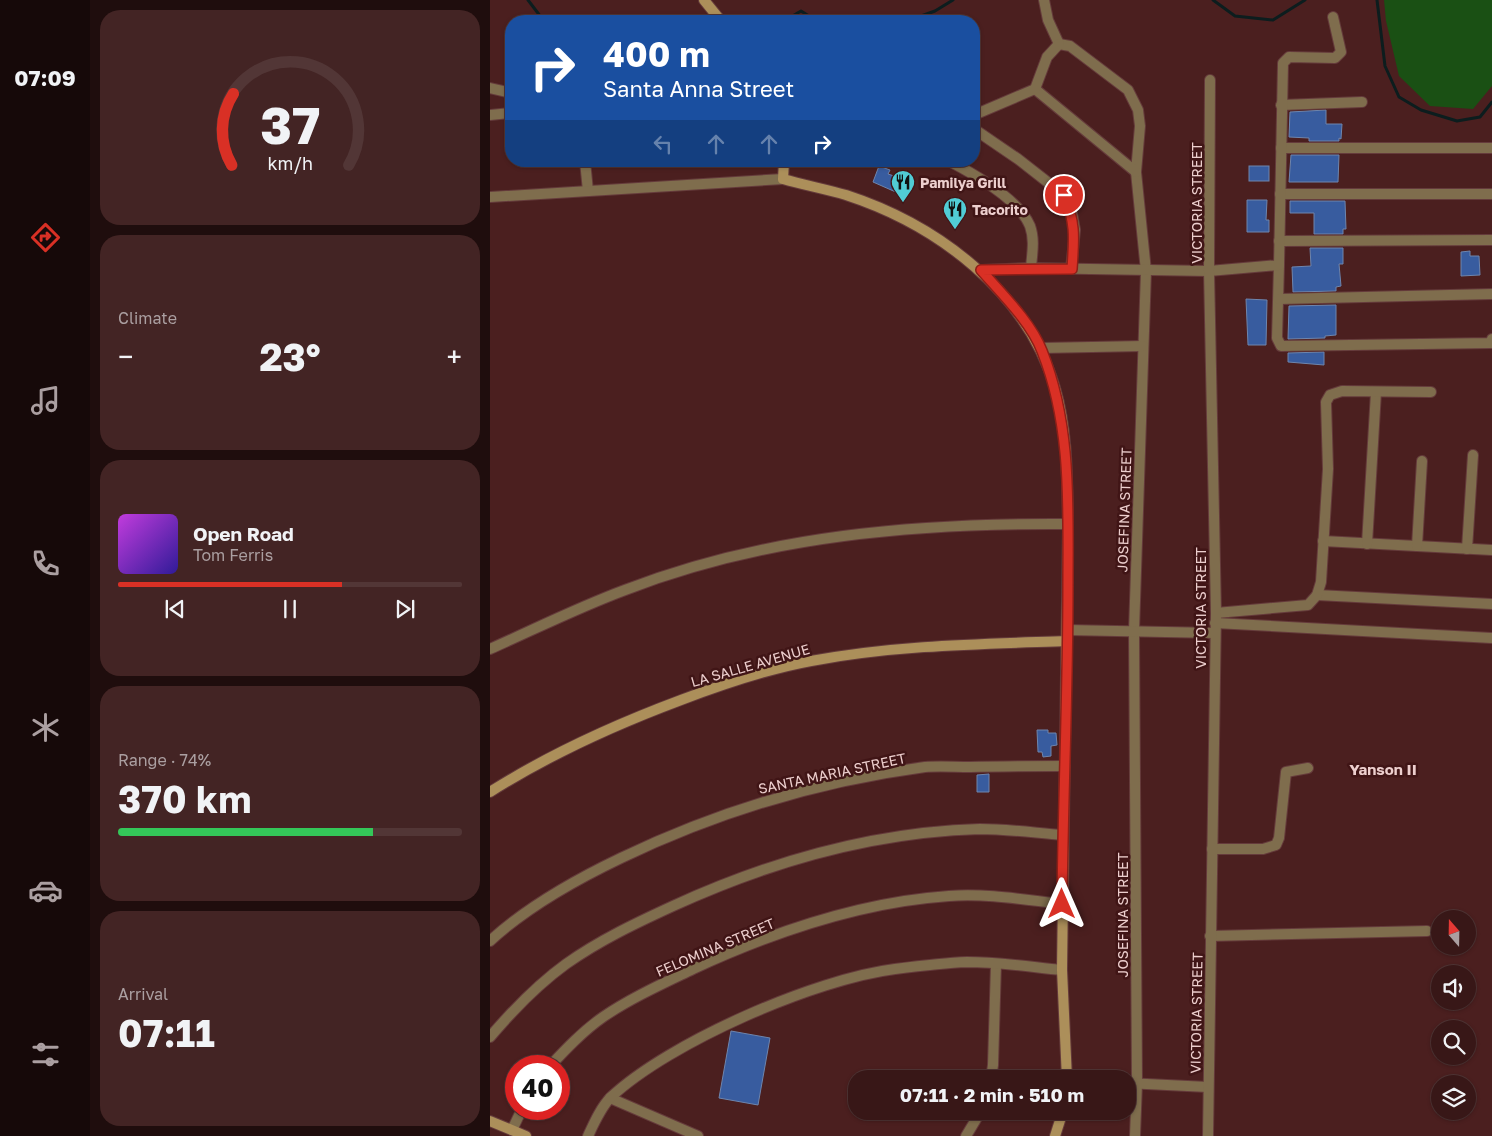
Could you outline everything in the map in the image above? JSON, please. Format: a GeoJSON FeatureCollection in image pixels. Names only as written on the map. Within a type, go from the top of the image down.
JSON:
{"type":"FeatureCollection","features":[{"type":"Feature","properties":{"kind":"street"},"geometry":{"type":"LineString","coordinates":[[704,0],[715,15]]}},
{"type":"Feature","properties":{"kind":"street"},"geometry":{"type":"LineString","coordinates":[[980,112],[1035,89],[1047,57],[1059,44],[1048,20],[1044,0]]}},
{"type":"Feature","properties":{"kind":"street"},"geometry":{"type":"LineString","coordinates":[[1333,17],[1341,52],[1339,56],[1335,58],[1289,57],[1285,60],[1281,105],[1277,338],[1281,346],[1492,343],[1492,339]]}},
{"type":"Feature","properties":{"kind":"street","name":"JOSEFINA STREET"},"geometry":{"type":"LineString","coordinates":[[1059,44],[1070,46],[1128,90],[1138,110],[1140,126],[1136,172],[1146,270],[1134,631],[1132,1070]]}},
{"type":"Feature","properties":{"kind":"street","name":"VICTORIA STREET"},"geometry":{"type":"LineString","coordinates":[[1208,1136],[1215,623],[1209,271],[1210,80]]}},
{"type":"Feature","properties":{"kind":"street"},"geometry":{"type":"LineString","coordinates":[[490,88],[505,92]]}},
{"type":"Feature","properties":{"kind":"street"},"geometry":{"type":"LineString","coordinates":[[1035,89],[1136,172]]}},
{"type":"Feature","properties":{"kind":"street"},"geometry":{"type":"LineString","coordinates":[[1281,105],[1362,102]]}},
{"type":"Feature","properties":{"kind":"street"},"geometry":{"type":"LineString","coordinates":[[490,115],[505,114]]}},
{"type":"Feature","properties":{"kind":"street"},"geometry":{"type":"LineString","coordinates":[[980,133],[1018,159],[1064,195],[1072,214],[1075,230],[1072,269]]}},
{"type":"Feature","properties":{"kind":"street"},"geometry":{"type":"LineString","coordinates":[[1281,148],[1492,148]]}},
{"type":"Feature","properties":{"kind":"street"},"geometry":{"type":"LineString","coordinates":[[585,167],[588,191]]}},
{"type":"Feature","properties":{"kind":"street"},"geometry":{"type":"LineString","coordinates":[[783,179],[784,167]]}},
{"type":"Feature","properties":{"kind":"street"},"geometry":{"type":"LineString","coordinates":[[960,167],[977,177],[1020,210],[1030,225],[1033,241],[1031,268]]}},
{"type":"Feature","properties":{"kind":"street"},"geometry":{"type":"LineString","coordinates":[[490,197],[783,179],[846,195],[896,215],[947,245],[981,270],[1019,314],[1041,348],[1056,390],[1066,451],[1068,524],[1062,970],[1067,1070]]}},
{"type":"Feature","properties":{"kind":"street"},"geometry":{"type":"LineString","coordinates":[[1280,194],[1492,194]]}},
{"type":"Feature","properties":{"kind":"street"},"geometry":{"type":"LineString","coordinates":[[1279,241],[1492,240]]}},
{"type":"Feature","properties":{"kind":"street"},"geometry":{"type":"LineString","coordinates":[[981,270],[1031,268],[1209,271],[1279,265]]}},
{"type":"Feature","properties":{"kind":"street"},"geometry":{"type":"LineString","coordinates":[[1279,299],[1492,294]]}},
{"type":"Feature","properties":{"kind":"street"},"geometry":{"type":"LineString","coordinates":[[1041,348],[1143,346]]}},
{"type":"Feature","properties":{"kind":"street"},"geometry":{"type":"LineString","coordinates":[[1067,635],[1215,623],[1308,605],[1317,595],[1321,582],[1328,469],[1326,402],[1330,395],[1342,391],[1430,392]]}},
{"type":"Feature","properties":{"kind":"street"},"geometry":{"type":"LineString","coordinates":[[1367,544],[1376,392]]}},
{"type":"Feature","properties":{"kind":"street"},"geometry":{"type":"LineString","coordinates":[[1467,549],[1473,456]]}},
{"type":"Feature","properties":{"kind":"street"},"geometry":{"type":"LineString","coordinates":[[1417,546],[1422,461]]}},
{"type":"Feature","properties":{"kind":"street"},"geometry":{"type":"LineString","coordinates":[[490,649],[625,590],[690,568],[773,547],[837,536],[902,529],[995,524],[1068,524]]}},
{"type":"Feature","properties":{"kind":"street"},"geometry":{"type":"LineString","coordinates":[[1323,541],[1492,550]]}},
{"type":"Feature","properties":{"kind":"street"},"geometry":{"type":"LineString","coordinates":[[1317,595],[1492,604]]}},
{"type":"Feature","properties":{"kind":"street"},"geometry":{"type":"LineString","coordinates":[[1215,623],[1492,638]]}},
{"type":"Feature","properties":{"kind":"street","name":"LA SALLE AVENUE"},"geometry":{"type":"LineString","coordinates":[[490,792],[556,754],[606,731],[708,690],[760,674],[810,661],[910,647],[1067,635]]}},
{"type":"Feature","properties":{"kind":"street","name":"SANTA MARIA STREET"},"geometry":{"type":"LineString","coordinates":[[490,941],[544,899],[596,870],[653,843],[731,811],[815,788],[927,767],[1065,766]]}},
{"type":"Feature","properties":{"kind":"street"},"geometry":{"type":"LineString","coordinates":[[1212,849],[1263,849],[1276,844],[1279,838],[1286,772],[1308,768]]}},
{"type":"Feature","properties":{"kind":"street"},"geometry":{"type":"LineString","coordinates":[[490,1037],[520,1002],[566,964],[620,930],[752,872],[842,847],[906,836],[980,829],[1063,835]]}},
{"type":"Feature","properties":{"kind":"street","name":"FELOMINA STREET"},"geometry":{"type":"LineString","coordinates":[[560,1055],[602,1018],[640,995],[730,952],[775,934],[854,911],[950,896],[1062,904]]}},
{"type":"Feature","properties":{"kind":"street"},"geometry":{"type":"LineString","coordinates":[[1210,936],[1427,931]]}},
{"type":"Feature","properties":{"kind":"street"},"geometry":{"type":"LineString","coordinates":[[588,1136],[610,1098],[662,1059],[714,1032],[797,996],[859,976],[894,969],[967,962],[1062,970]]}},
{"type":"Feature","properties":{"kind":"street"},"geometry":{"type":"LineString","coordinates":[[992,1070],[996,964]]}},
{"type":"Feature","properties":{"kind":"street"},"geometry":{"type":"LineString","coordinates":[[1136,1083],[1208,1087]]}},
{"type":"Feature","properties":{"kind":"street"},"geometry":{"type":"LineString","coordinates":[[610,1098],[698,1136]]}},
{"type":"Feature","properties":{"kind":"street"},"geometry":{"type":"LineString","coordinates":[[512,1130],[517,1120]]}},
{"type":"Feature","properties":{"kind":"street"},"geometry":{"type":"LineString","coordinates":[[966,1136],[976,1120]]}},
{"type":"Feature","properties":{"kind":"street"},"geometry":{"type":"LineString","coordinates":[[1055,1136],[1060,1120]]}},
{"type":"Feature","properties":{"kind":"street","name":"JOSEFINA STREET"},"geometry":{"type":"LineString","coordinates":[[1133,1120],[1134,1136]]}},
{"type":"Feature","properties":{"kind":"street"},"geometry":{"type":"LineString","coordinates":[[490,1121],[526,1136]]}},
{"type":"Feature","properties":{"kind":"green space"},"geometry":{"type":"Polygon","coordinates":[[[1384,0],[1492,0],[1492,86],[1473,109],[1430,106],[1399,76],[1386,21],[1384,0]]]}},
{"type":"Feature","properties":{"kind":"building"},"geometry":{"type":"Polygon","coordinates":[[[1326,110],[1326,124],[1342,124],[1341,139],[1339,138],[1339,141],[1309,141],[1309,138],[1289,137],[1290,112],[1326,110]]]}},
{"type":"Feature","properties":{"kind":"building"},"geometry":{"type":"Polygon","coordinates":[[[1291,155],[1339,155],[1338,182],[1289,182],[1291,155]]]}},
{"type":"Feature","properties":{"kind":"building"},"geometry":{"type":"Polygon","coordinates":[[[1249,166],[1269,166],[1269,181],[1249,181],[1249,166]]]}},
{"type":"Feature","properties":{"kind":"building"},"geometry":{"type":"Polygon","coordinates":[[[879,167],[890,170],[888,174],[903,179],[898,193],[873,182],[879,167]]]}},
{"type":"Feature","properties":{"kind":"building"},"geometry":{"type":"Polygon","coordinates":[[[1247,200],[1267,200],[1266,220],[1269,220],[1269,232],[1247,232],[1247,200]]]}},
{"type":"Feature","properties":{"kind":"building"},"geometry":{"type":"Polygon","coordinates":[[[1290,201],[1345,201],[1346,229],[1343,229],[1343,234],[1314,234],[1314,213],[1290,213],[1290,201]]]}},
{"type":"Feature","properties":{"kind":"building"},"geometry":{"type":"Polygon","coordinates":[[[1310,248],[1343,248],[1343,264],[1339,264],[1341,286],[1336,287],[1336,291],[1293,292],[1292,267],[1311,266],[1310,248]]]}},
{"type":"Feature","properties":{"kind":"building"},"geometry":{"type":"Polygon","coordinates":[[[1470,251],[1470,256],[1479,256],[1480,275],[1461,276],[1461,252],[1470,251]]]}},
{"type":"Feature","properties":{"kind":"building"},"geometry":{"type":"Polygon","coordinates":[[[1246,299],[1267,300],[1266,345],[1248,345],[1246,299]]]}},
{"type":"Feature","properties":{"kind":"building"},"geometry":{"type":"Polygon","coordinates":[[[1336,305],[1336,335],[1325,336],[1325,338],[1288,339],[1289,306],[1336,305]]]}},
{"type":"Feature","properties":{"kind":"building"},"geometry":{"type":"Polygon","coordinates":[[[1324,352],[1324,365],[1288,362],[1288,353],[1324,352]]]}},
{"type":"Feature","properties":{"kind":"building"},"geometry":{"type":"Polygon","coordinates":[[[1037,730],[1048,730],[1048,733],[1056,733],[1057,745],[1051,746],[1051,756],[1043,757],[1042,752],[1038,752],[1037,730]]]}},
{"type":"Feature","properties":{"kind":"building"},"geometry":{"type":"Polygon","coordinates":[[[989,774],[989,792],[977,792],[977,775],[989,774]]]}},
{"type":"Feature","properties":{"kind":"building"},"geometry":{"type":"Polygon","coordinates":[[[731,1031],[770,1038],[758,1105],[719,1098],[731,1031]]]}},
{"type":"Feature","properties":{"kind":"waterway"},"geometry":{"type":"LineString","coordinates":[[528,0],[539,15]]}},
{"type":"Feature","properties":{"kind":"waterway"},"geometry":{"type":"LineString","coordinates":[[924,15],[935,11],[953,0]]}},
{"type":"Feature","properties":{"kind":"waterway"},"geometry":{"type":"LineString","coordinates":[[1213,0],[1235,16],[1273,20],[1305,0]]}},
{"type":"Feature","properties":{"kind":"waterway"},"geometry":{"type":"LineString","coordinates":[[1377,0],[1385,66],[1399,97],[1421,110],[1457,121],[1480,117],[1492,102]]}},
{"type":"Feature","properties":{"kind":"waterway"},"geometry":{"type":"LineString","coordinates":[[794,15],[801,11],[807,15]]}},
{"type":"Feature","properties":{"kind":"place","name":"Pamilya Grill"},"geometry":{"type":"Point","coordinates":[903,203]}},
{"type":"Feature","properties":{"kind":"place","name":"Tacorito"},"geometry":{"type":"Point","coordinates":[955,230]}},
{"type":"Feature","properties":{"kind":"district","name":"Yanson II"},"geometry":{"type":"Point","coordinates":[1383,769]}},
{"type":"Feature","properties":{"kind":"route"},"geometry":{"type":"LineString","coordinates":[[1062,904],[1067,641],[1068,524],[1066,451],[1056,390],[1041,348],[1019,314],[981,270],[1072,269],[1075,230],[1072,214],[1064,195]]}}]}
